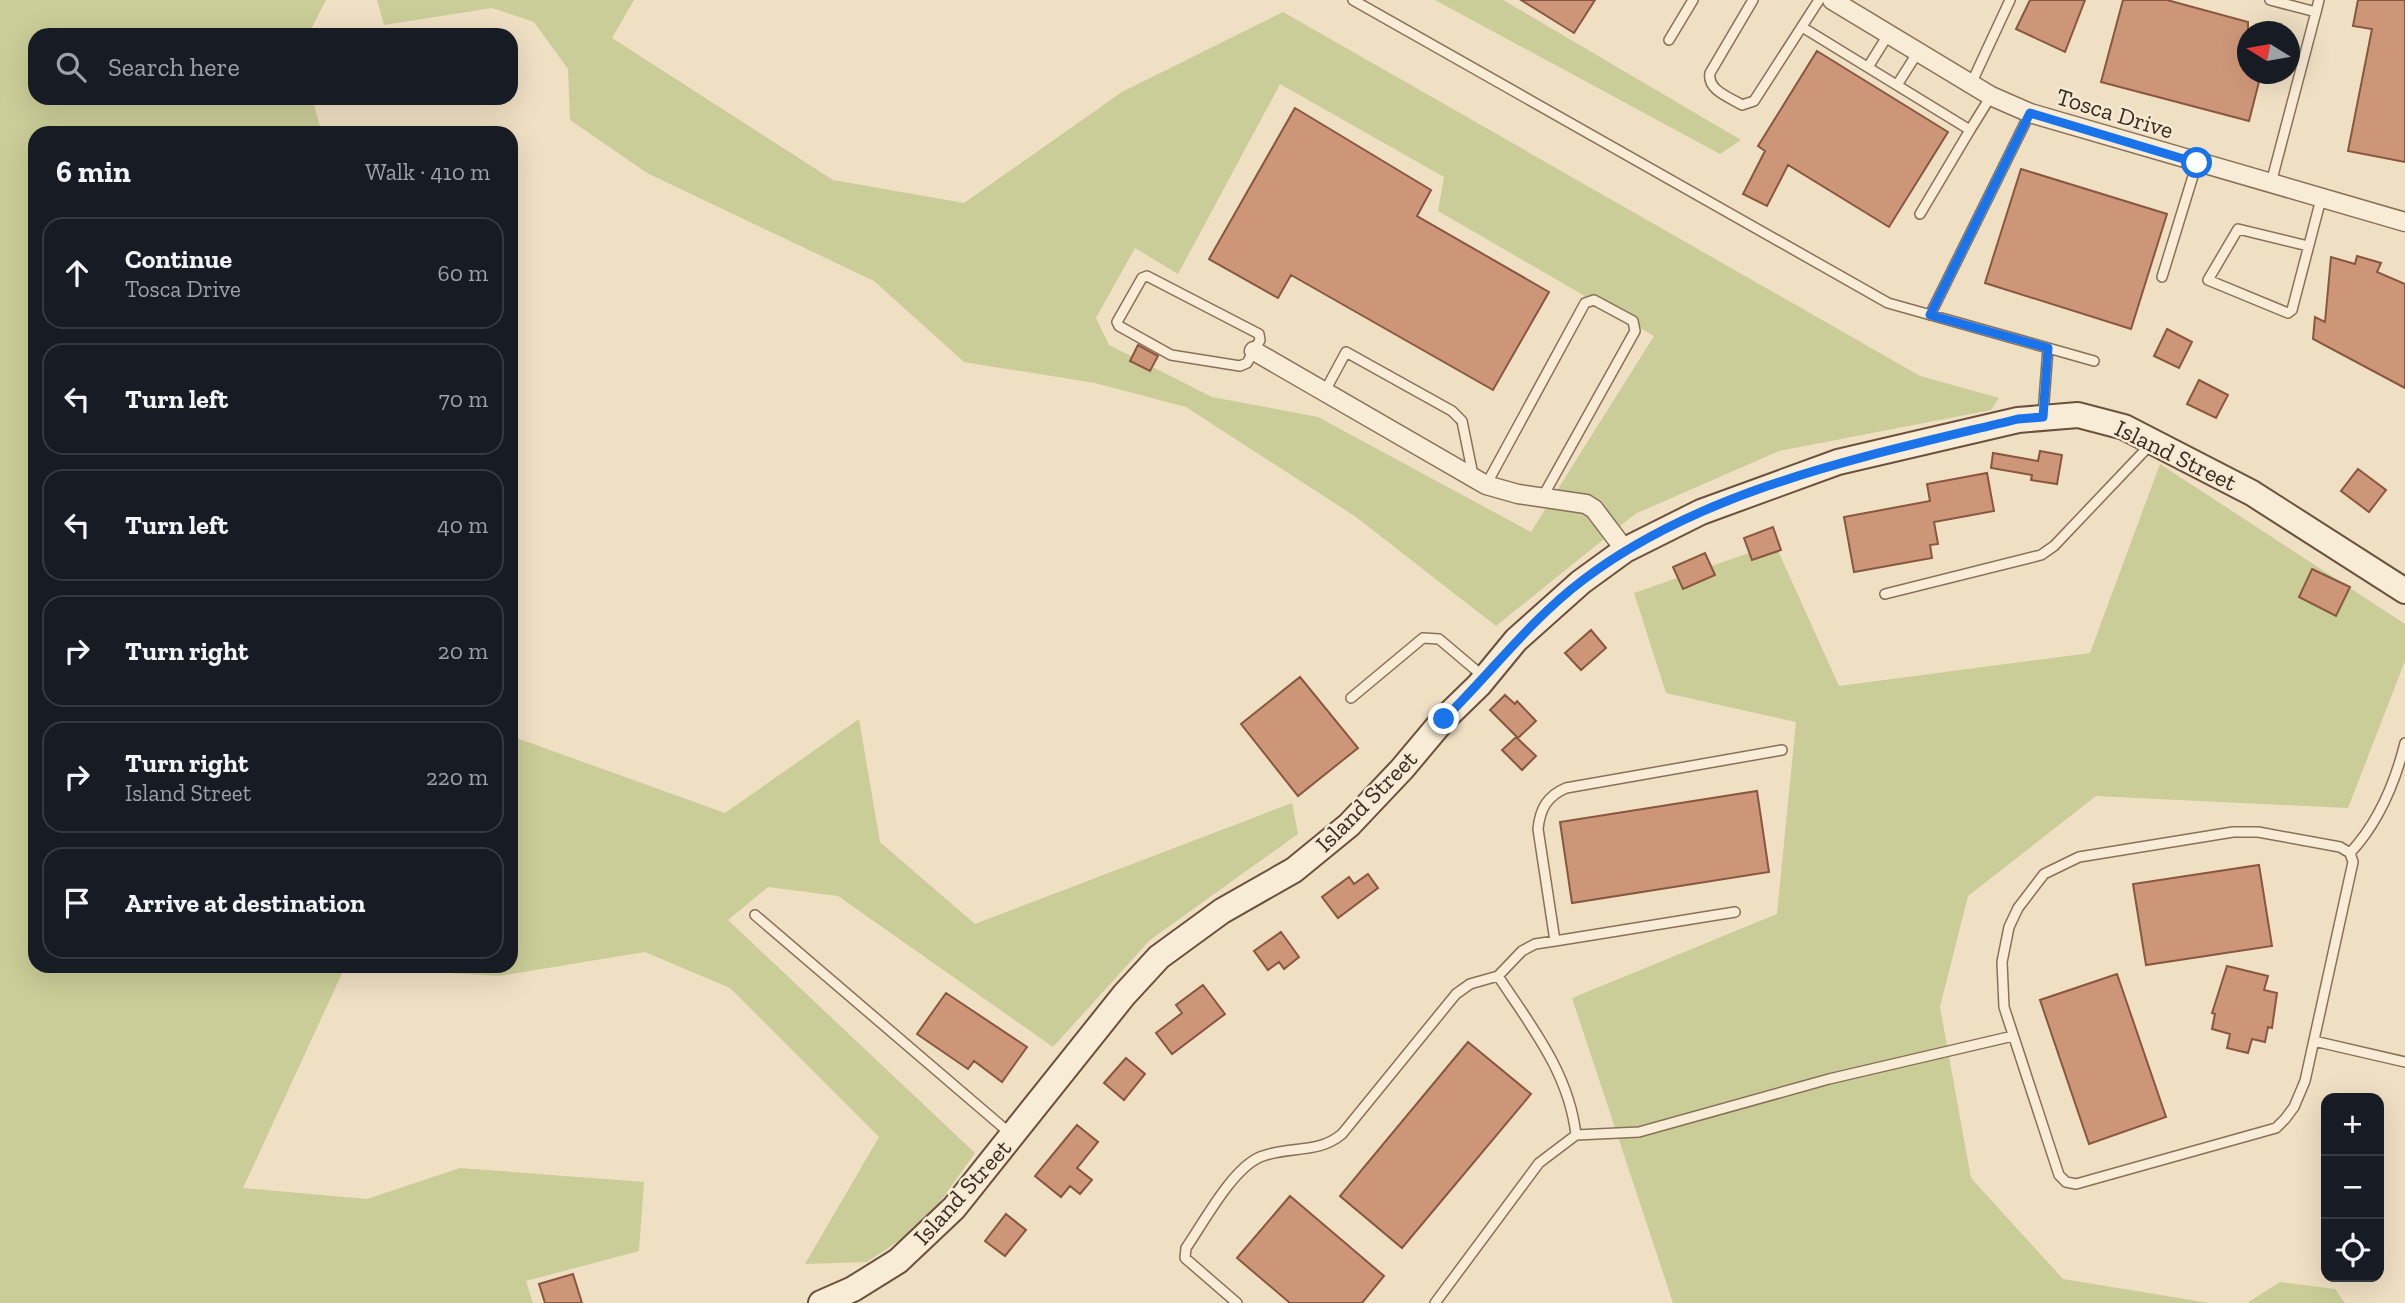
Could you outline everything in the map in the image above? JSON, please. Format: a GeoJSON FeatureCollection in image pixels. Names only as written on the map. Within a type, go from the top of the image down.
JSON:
{"type":"FeatureCollection","features":[{"type":"Feature","properties":{"kind":"street","name":"Tosca Drive"},"geometry":{"type":"LineString","coordinates":[[1832,0],[1991,96],[2030,113],[2405,222]]}},
{"type":"Feature","properties":{"kind":"street"},"geometry":{"type":"LineString","coordinates":[[1254,351],[1479,482],[1542,498],[1586,504],[1594,509],[1625,550]]}},
{"type":"Feature","properties":{"kind":"street","name":"Island Street"},"geometry":{"type":"LineString","coordinates":[[821,1303],[853,1289],[898,1261],[954,1208],[1124,995],[1159,957],[1222,911],[1294,870],[1349,825],[1485,678],[1516,640],[1581,582],[1625,550],[1701,512],[1838,462],[2018,419],[2096,418],[2154,441],[2252,492],[2405,591]]}},
{"type":"Feature","properties":{"kind":"lane"},"geometry":{"type":"LineString","coordinates":[[1353,0],[1888,303],[2094,361]]}},
{"type":"Feature","properties":{"kind":"lane"},"geometry":{"type":"LineString","coordinates":[[1669,40],[1693,0]]}},
{"type":"Feature","properties":{"kind":"lane"},"geometry":{"type":"LineString","coordinates":[[1753,0],[1709,80],[1711,86],[1742,105],[1754,102],[1819,0]]}},
{"type":"Feature","properties":{"kind":"lane"},"geometry":{"type":"LineString","coordinates":[[1971,84],[2010,0]]}},
{"type":"Feature","properties":{"kind":"lane"},"geometry":{"type":"LineString","coordinates":[[2270,0],[2316,12]]}},
{"type":"Feature","properties":{"kind":"lane"},"geometry":{"type":"LineString","coordinates":[[2271,185],[2319,0]]}},
{"type":"Feature","properties":{"kind":"lane"},"geometry":{"type":"LineString","coordinates":[[1802,27],[1970,130]]}},
{"type":"Feature","properties":{"kind":"lane"},"geometry":{"type":"LineString","coordinates":[[1868,67],[1888,35]]}},
{"type":"Feature","properties":{"kind":"lane"},"geometry":{"type":"LineString","coordinates":[[1897,85],[1918,52]]}},
{"type":"Feature","properties":{"kind":"lane"},"geometry":{"type":"LineString","coordinates":[[1920,214],[1991,96]]}},
{"type":"Feature","properties":{"kind":"lane"},"geometry":{"type":"LineString","coordinates":[[1930,315],[2030,113]]}},
{"type":"Feature","properties":{"kind":"lane"},"geometry":{"type":"LineString","coordinates":[[2162,277],[2197,163]]}},
{"type":"Feature","properties":{"kind":"lane"},"geometry":{"type":"LineString","coordinates":[[2308,246],[2238,229],[2208,280],[2288,313],[2292,310],[2321,199]]}},
{"type":"Feature","properties":{"kind":"lane"},"geometry":{"type":"LineString","coordinates":[[1147,276],[1259,334],[1254,351],[1244,365],[1176,356],[1128,332],[1117,323],[1142,278],[1147,276]]}},
{"type":"Feature","properties":{"kind":"lane"},"geometry":{"type":"LineString","coordinates":[[1479,482],[1585,303],[1594,300],[1633,321],[1635,331],[1542,498]]}},
{"type":"Feature","properties":{"kind":"lane"},"geometry":{"type":"LineString","coordinates":[[2043,417],[2048,348]]}},
{"type":"Feature","properties":{"kind":"lane"},"geometry":{"type":"LineString","coordinates":[[1325,391],[1346,352],[1452,411],[1464,428],[1479,482]]}},
{"type":"Feature","properties":{"kind":"lane"},"geometry":{"type":"LineString","coordinates":[[1885,594],[2041,555],[2054,546],[2154,441]]}},
{"type":"Feature","properties":{"kind":"lane"},"geometry":{"type":"LineString","coordinates":[[1351,698],[1423,638],[1439,639],[1485,678]]}},
{"type":"Feature","properties":{"kind":"lane"},"geometry":{"type":"LineString","coordinates":[[2350,853],[2364,839],[2385,800],[2405,743]]}},
{"type":"Feature","properties":{"kind":"lane"},"geometry":{"type":"LineString","coordinates":[[1555,940],[1538,829],[1539,815],[1555,793],[1566,788],[1782,750]]}},
{"type":"Feature","properties":{"kind":"lane"},"geometry":{"type":"LineString","coordinates":[[2233,832],[2258,832],[2340,847],[2350,853],[2353,862],[2352,879],[2300,1095],[2276,1128],[2076,1184],[2066,1182],[2059,1175],[2004,1007],[2002,962],[2009,927],[2029,891],[2044,874],[2079,856],[2233,832]]}},
{"type":"Feature","properties":{"kind":"lane"},"geometry":{"type":"LineString","coordinates":[[1237,1303],[1185,1258],[1186,1248],[1244,1166],[1272,1153],[1317,1149],[1331,1143],[1342,1134],[1456,994],[1470,984],[1498,976],[1522,951],[1555,940],[1735,912]]}},
{"type":"Feature","properties":{"kind":"lane"},"geometry":{"type":"LineString","coordinates":[[755,915],[1013,1136]]}},
{"type":"Feature","properties":{"kind":"lane"},"geometry":{"type":"LineString","coordinates":[[1498,976],[1555,1062],[1567,1094],[1576,1135]]}},
{"type":"Feature","properties":{"kind":"lane"},"geometry":{"type":"LineString","coordinates":[[1435,1303],[1539,1163],[1576,1135],[1639,1132],[1829,1079],[2013,1037]]}},
{"type":"Feature","properties":{"kind":"lane"},"geometry":{"type":"LineString","coordinates":[[2314,1041],[2405,1062]]}},
{"type":"Feature","properties":{"kind":"green space"},"geometry":{"type":"Polygon","coordinates":[[[0,0],[326,0],[312,28],[28,28],[28,105],[314,105],[320,126],[28,126],[28,973],[342,973],[243,1188],[367,1199],[460,1168],[644,1182],[639,1251],[526,1281],[533,1303],[0,1303],[0,0]]]}},
{"type":"Feature","properties":{"kind":"green space"},"geometry":{"type":"Polygon","coordinates":[[[377,0],[634,0],[612,38],[833,180],[964,203],[1122,92],[1283,12],[1920,376],[1999,398],[1991,410],[1779,451],[1635,514],[1496,626],[1356,517],[1186,407],[1095,383],[964,362],[874,281],[647,173],[570,120],[568,69],[534,22],[492,8],[384,25],[377,0]],[[1280,84],[1178,274],[1135,248],[1096,318],[1109,345],[1212,397],[1318,417],[1531,532],[1654,336],[1438,211],[1444,177],[1280,84]]]}},
{"type":"Feature","properties":{"kind":"green space"},"geometry":{"type":"Polygon","coordinates":[[[1435,0],[1503,0],[1741,140],[1720,154],[1435,0]]]}},
{"type":"Feature","properties":{"kind":"green space"},"geometry":{"type":"Polygon","coordinates":[[[2160,464],[2405,624],[2405,661],[2348,808],[2096,796],[1968,896],[1940,1007],[1971,1178],[2063,1279],[2209,1303],[1673,1303],[1572,998],[1777,914],[1796,722],[1666,693],[1634,593],[1775,544],[1839,686],[2090,653],[2160,464]]]}},
{"type":"Feature","properties":{"kind":"green space"},"geometry":{"type":"Polygon","coordinates":[[[859,719],[880,842],[975,924],[1292,803],[1298,834],[1150,940],[1053,1047],[838,896],[768,887],[728,920],[975,1153],[924,1224],[867,1262],[805,1264],[879,1137],[730,988],[645,952],[518,973],[518,739],[725,813],[859,719]]]}},
{"type":"Feature","properties":{"kind":"green space"},"geometry":{"type":"Polygon","coordinates":[[[448,973],[517,973],[499,976],[448,973]]]}},
{"type":"Feature","properties":{"kind":"green space"},"geometry":{"type":"Polygon","coordinates":[[[2280,1282],[2335,1289],[2345,1303],[2247,1303],[2280,1282]]]}},
{"type":"Feature","properties":{"kind":"building"},"geometry":{"type":"Polygon","coordinates":[[[1521,0],[1595,0],[1574,33],[1521,0]]]}},
{"type":"Feature","properties":{"kind":"building"},"geometry":{"type":"Polygon","coordinates":[[[2030,0],[2085,0],[2065,52],[2016,29],[2030,0]]]}},
{"type":"Feature","properties":{"kind":"building"},"geometry":{"type":"Polygon","coordinates":[[[2123,0],[2167,0],[2244,21],[2237,21],[2237,84],[2258,84],[2249,121],[2101,82],[2123,0]]]}},
{"type":"Feature","properties":{"kind":"building"},"geometry":{"type":"Polygon","coordinates":[[[2358,0],[2405,0],[2405,162],[2348,151],[2372,29],[2353,26],[2358,0]]]}},
{"type":"Feature","properties":{"kind":"building"},"geometry":{"type":"Polygon","coordinates":[[[1817,51],[1948,132],[1889,227],[1788,165],[1767,206],[1743,194],[1765,151],[1758,146],[1817,51]]]}},
{"type":"Feature","properties":{"kind":"building"},"geometry":{"type":"Polygon","coordinates":[[[1295,108],[1431,190],[1417,216],[1549,292],[1493,390],[1291,275],[1278,298],[1209,259],[1295,108]]]}},
{"type":"Feature","properties":{"kind":"building"},"geometry":{"type":"Polygon","coordinates":[[[2021,169],[2167,214],[2131,329],[1985,283],[2021,169]]]}},
{"type":"Feature","properties":{"kind":"building"},"geometry":{"type":"Polygon","coordinates":[[[2357,256],[2381,263],[2377,272],[2405,284],[2405,388],[2313,339],[2315,317],[2325,322],[2331,257],[2355,264],[2357,256]]]}},
{"type":"Feature","properties":{"kind":"building"},"geometry":{"type":"Polygon","coordinates":[[[2167,329],[2192,342],[2179,368],[2154,356],[2167,329]]]}},
{"type":"Feature","properties":{"kind":"building"},"geometry":{"type":"Polygon","coordinates":[[[1138,345],[1158,356],[1150,371],[1130,361],[1138,345]]]}},
{"type":"Feature","properties":{"kind":"building"},"geometry":{"type":"Polygon","coordinates":[[[2199,380],[2228,395],[2216,418],[2187,404],[2199,380]]]}},
{"type":"Feature","properties":{"kind":"building"},"geometry":{"type":"Polygon","coordinates":[[[2040,451],[2062,455],[2057,484],[2031,480],[2032,475],[1991,468],[1993,453],[2038,461],[2040,451]]]}},
{"type":"Feature","properties":{"kind":"building"},"geometry":{"type":"Polygon","coordinates":[[[2358,469],[2386,490],[2369,512],[2341,491],[2358,469]]]}},
{"type":"Feature","properties":{"kind":"building"},"geometry":{"type":"Polygon","coordinates":[[[1987,473],[1994,511],[1934,522],[1938,544],[1930,545],[1932,558],[1854,572],[1844,517],[1930,501],[1927,484],[1987,473]]]}},
{"type":"Feature","properties":{"kind":"building"},"geometry":{"type":"Polygon","coordinates":[[[1773,527],[1781,550],[1752,560],[1744,538],[1773,527]]]}},
{"type":"Feature","properties":{"kind":"building"},"geometry":{"type":"Polygon","coordinates":[[[1705,553],[1715,575],[1683,589],[1673,567],[1705,553]]]}},
{"type":"Feature","properties":{"kind":"building"},"geometry":{"type":"Polygon","coordinates":[[[2312,569],[2350,587],[2336,616],[2299,597],[2312,569]]]}},
{"type":"Feature","properties":{"kind":"building"},"geometry":{"type":"Polygon","coordinates":[[[1591,630],[1606,648],[1581,670],[1565,653],[1591,630]]]}},
{"type":"Feature","properties":{"kind":"building"},"geometry":{"type":"Polygon","coordinates":[[[1300,677],[1358,748],[1298,796],[1241,724],[1300,677]]]}},
{"type":"Feature","properties":{"kind":"building"},"geometry":{"type":"Polygon","coordinates":[[[1505,695],[1515,704],[1517,701],[1536,721],[1518,738],[1490,710],[1505,695]]]}},
{"type":"Feature","properties":{"kind":"building"},"geometry":{"type":"Polygon","coordinates":[[[1516,737],[1536,756],[1522,770],[1502,750],[1516,737]]]}},
{"type":"Feature","properties":{"kind":"building"},"geometry":{"type":"Polygon","coordinates":[[[1757,791],[1769,872],[1572,903],[1560,822],[1757,791]]]}},
{"type":"Feature","properties":{"kind":"building"},"geometry":{"type":"Polygon","coordinates":[[[2259,865],[2272,946],[2146,965],[2133,884],[2259,865]]]}},
{"type":"Feature","properties":{"kind":"building"},"geometry":{"type":"Polygon","coordinates":[[[1368,874],[1378,888],[1338,918],[1322,897],[1349,877],[1354,884],[1368,874]]]}},
{"type":"Feature","properties":{"kind":"building"},"geometry":{"type":"Polygon","coordinates":[[[1281,932],[1299,957],[1284,969],[1279,962],[1268,970],[1254,951],[1281,932]]]}},
{"type":"Feature","properties":{"kind":"building"},"geometry":{"type":"Polygon","coordinates":[[[2227,966],[2268,976],[2264,990],[2277,993],[2272,1028],[2268,1027],[2265,1042],[2252,1039],[2248,1053],[2227,1048],[2230,1034],[2212,1029],[2215,1014],[2212,1013],[2227,966]]]}},
{"type":"Feature","properties":{"kind":"building"},"geometry":{"type":"Polygon","coordinates":[[[2117,974],[2166,1117],[2089,1144],[2040,1000],[2117,974]]]}},
{"type":"Feature","properties":{"kind":"building"},"geometry":{"type":"Polygon","coordinates":[[[1203,985],[1225,1014],[1172,1054],[1156,1033],[1182,1013],[1176,1005],[1203,985]]]}},
{"type":"Feature","properties":{"kind":"building"},"geometry":{"type":"Polygon","coordinates":[[[946,993],[1027,1047],[1002,1082],[974,1061],[968,1069],[917,1034],[946,993]]]}},
{"type":"Feature","properties":{"kind":"building"},"geometry":{"type":"Polygon","coordinates":[[[1468,1042],[1531,1094],[1402,1248],[1340,1196],[1468,1042]]]}},
{"type":"Feature","properties":{"kind":"building"},"geometry":{"type":"Polygon","coordinates":[[[1126,1058],[1145,1074],[1124,1100],[1104,1083],[1126,1058]]]}},
{"type":"Feature","properties":{"kind":"building"},"geometry":{"type":"Polygon","coordinates":[[[1077,1125],[1098,1142],[1077,1168],[1092,1180],[1080,1194],[1070,1186],[1061,1197],[1035,1176],[1077,1125]]]}},
{"type":"Feature","properties":{"kind":"building"},"geometry":{"type":"Polygon","coordinates":[[[1290,1196],[1384,1276],[1362,1303],[1290,1303],[1237,1258],[1290,1196]]]}},
{"type":"Feature","properties":{"kind":"building"},"geometry":{"type":"Polygon","coordinates":[[[1006,1214],[1026,1230],[1005,1256],[985,1241],[1006,1214]]]}},
{"type":"Feature","properties":{"kind":"building"},"geometry":{"type":"Polygon","coordinates":[[[573,1274],[582,1303],[545,1303],[539,1284],[573,1274]]]}},
{"type":"Feature","properties":{"kind":"route"},"geometry":{"type":"LineString","coordinates":[[1444,719],[1479,685],[1516,640],[1581,582],[1625,550],[1701,512],[1838,462],[2018,419],[2043,417],[2048,348],[1930,315],[2030,113],[2197,163]]}}]}
